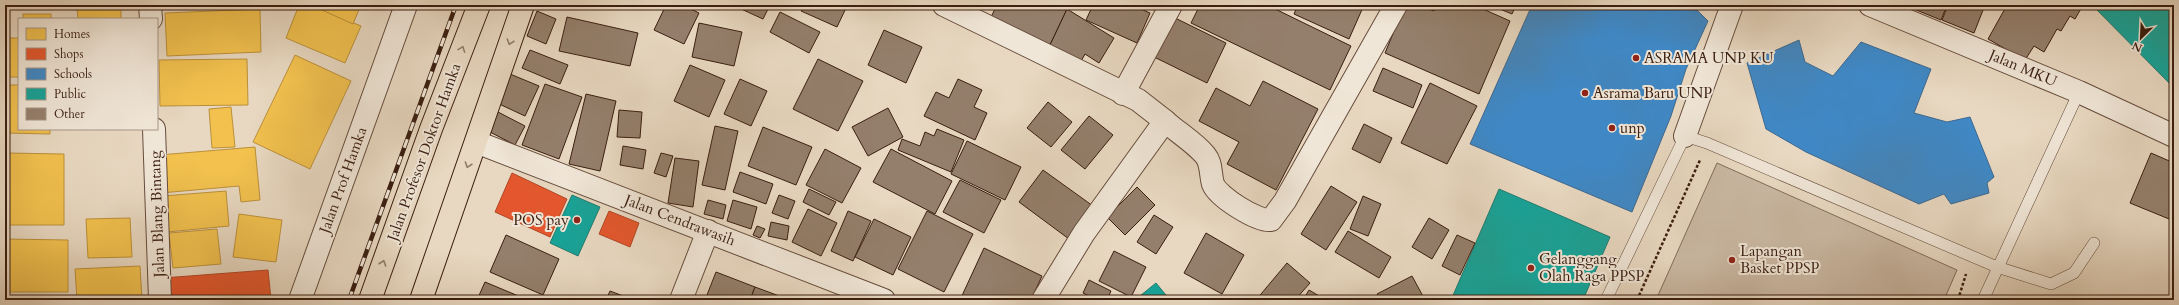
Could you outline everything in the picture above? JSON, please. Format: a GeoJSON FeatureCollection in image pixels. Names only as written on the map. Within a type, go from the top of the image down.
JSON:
{"type":"FeatureCollection","features":[{"type":"Feature","properties":{"kind":"highway","name":"Jalan Profesor Doktor Hamka"},"geometry":{"type":"LineString","coordinates":[[370,300],[431,129],[479,5]]}},
{"type":"Feature","properties":{"kind":"highway"},"geometry":{"type":"LineString","coordinates":[[421,300],[522,5]]}},
{"type":"Feature","properties":{"kind":"street"},"geometry":{"type":"LineString","coordinates":[[150,5],[151,18]]}},
{"type":"Feature","properties":{"kind":"street","name":"Jalan Prof Hamka"},"geometry":{"type":"LineString","coordinates":[[300,300],[406,5]]}},
{"type":"Feature","properties":{"kind":"street"},"geometry":{"type":"LineString","coordinates":[[944,5],[968,10],[1123,94],[1138,100],[1204,154],[1209,163],[1213,184],[1220,193],[1257,218],[1265,221],[1271,220],[1276,216],[1396,5]]}},
{"type":"Feature","properties":{"kind":"street"},"geometry":{"type":"LineString","coordinates":[[1123,94],[1157,28],[1171,5]]}},
{"type":"Feature","properties":{"kind":"street"},"geometry":{"type":"LineString","coordinates":[[1686,136],[1732,5]]}},
{"type":"Feature","properties":{"kind":"street","name":"Jalan MKU"},"geometry":{"type":"LineString","coordinates":[[1870,5],[2079,92],[2174,136]]}},
{"type":"Feature","properties":{"kind":"street"},"geometry":{"type":"LineString","coordinates":[[1044,300],[1084,233],[1165,121]]}},
{"type":"Feature","properties":{"kind":"street","name":"Jalan Blang Bintang"},"geometry":{"type":"LineString","coordinates":[[154,130],[160,300]]}},
{"type":"Feature","properties":{"kind":"street","name":"Jalan Cendrawasih"},"geometry":{"type":"LineString","coordinates":[[476,142],[708,231],[875,298]]}},
{"type":"Feature","properties":{"kind":"street"},"geometry":{"type":"LineString","coordinates":[[681,300],[708,231]]}},
{"type":"Feature","properties":{"kind":"lane"},"geometry":{"type":"LineString","coordinates":[[1983,300],[2079,92]]}},
{"type":"Feature","properties":{"kind":"lane"},"geometry":{"type":"LineString","coordinates":[[1606,300],[1686,136],[1707,143],[1998,266],[2051,284],[2074,273],[2094,243]]}},
{"type":"Feature","properties":{"kind":"path"},"geometry":{"type":"LineString","coordinates":[[1637,300],[1707,143]]}},
{"type":"Feature","properties":{"kind":"path"},"geometry":{"type":"LineString","coordinates":[[1958,300],[1966,279],[1966,267]]}},
{"type":"Feature","properties":{"kind":"shaded area"},"geometry":{"type":"Polygon","coordinates":[[[1717,163],[1957,270],[1944,300],[1656,300],[1717,163]]]}},
{"type":"Feature","properties":{"kind":"building: Homes"},"geometry":{"type":"Polygon","coordinates":[[[299,5],[311,5],[361,26],[345,63],[286,38],[299,5]]]}},
{"type":"Feature","properties":{"kind":"building: Homes"},"geometry":{"type":"Polygon","coordinates":[[[311,5],[361,5],[353,24],[311,5]]]}},
{"type":"Feature","properties":{"kind":"building: Homes"},"geometry":{"type":"Polygon","coordinates":[[[121,7],[121,18],[78,18],[77,8],[121,7]]]}},
{"type":"Feature","properties":{"kind":"building: Homes"},"geometry":{"type":"Polygon","coordinates":[[[260,9],[261,52],[167,56],[165,13],[260,9]]]}},
{"type":"Feature","properties":{"kind":"building: Homes"},"geometry":{"type":"Polygon","coordinates":[[[23,14],[51,14],[51,18],[23,18],[23,14]]]}},
{"type":"Feature","properties":{"kind":"building: Homes"},"geometry":{"type":"Polygon","coordinates":[[[5,38],[18,38],[18,77],[5,77],[5,38]]]}},
{"type":"Feature","properties":{"kind":"building: Homes"},"geometry":{"type":"Polygon","coordinates":[[[295,55],[351,81],[310,169],[253,142],[295,55]]]}},
{"type":"Feature","properties":{"kind":"building: Homes"},"geometry":{"type":"Polygon","coordinates":[[[247,59],[248,105],[160,106],[159,60],[247,59]]]}},
{"type":"Feature","properties":{"kind":"building: Homes"},"geometry":{"type":"Polygon","coordinates":[[[5,85],[18,85],[18,130],[50,130],[50,134],[5,133],[5,85]]]}},
{"type":"Feature","properties":{"kind":"building: Homes"},"geometry":{"type":"Polygon","coordinates":[[[231,107],[235,147],[212,148],[209,109],[231,107]]]}},
{"type":"Feature","properties":{"kind":"building: Homes"},"geometry":{"type":"Polygon","coordinates":[[[255,147],[260,200],[241,202],[239,186],[161,193],[159,155],[255,147]]]}},
{"type":"Feature","properties":{"kind":"building: Homes"},"geometry":{"type":"Polygon","coordinates":[[[5,153],[64,154],[64,225],[5,225],[5,153]]]}},
{"type":"Feature","properties":{"kind":"building: Homes"},"geometry":{"type":"Polygon","coordinates":[[[226,191],[229,226],[167,232],[163,196],[226,191]]]}},
{"type":"Feature","properties":{"kind":"building: Homes"},"geometry":{"type":"Polygon","coordinates":[[[239,214],[282,220],[276,262],[233,257],[239,214]]]}},
{"type":"Feature","properties":{"kind":"building: Homes"},"geometry":{"type":"Polygon","coordinates":[[[130,218],[132,257],[88,258],[86,219],[130,218]]]}},
{"type":"Feature","properties":{"kind":"building: Homes"},"geometry":{"type":"Polygon","coordinates":[[[217,229],[221,264],[173,268],[169,233],[217,229]]]}},
{"type":"Feature","properties":{"kind":"building: Homes"},"geometry":{"type":"Polygon","coordinates":[[[5,239],[68,240],[68,292],[5,292],[5,239]]]}},
{"type":"Feature","properties":{"kind":"building: Homes"},"geometry":{"type":"Polygon","coordinates":[[[140,266],[142,300],[77,300],[75,269],[140,266]]]}},
{"type":"Feature","properties":{"kind":"building: Homes"},"geometry":{"type":"Polygon","coordinates":[[[5,296],[73,299],[73,300],[5,300],[5,296]]]}},
{"type":"Feature","properties":{"kind":"building: Shops"},"geometry":{"type":"Polygon","coordinates":[[[512,173],[567,199],[550,237],[495,212],[512,173]]]}},
{"type":"Feature","properties":{"kind":"building: Shops"},"geometry":{"type":"Polygon","coordinates":[[[609,211],[639,223],[630,247],[599,234],[609,211]]]}},
{"type":"Feature","properties":{"kind":"building: Shops"},"geometry":{"type":"Polygon","coordinates":[[[268,270],[271,300],[164,300],[163,278],[268,270]]]}},
{"type":"Feature","properties":{"kind":"building: Schools","name":"Asrama Baru UNP"},"geometry":{"type":"Polygon","coordinates":[[[1532,5],[1686,5],[1698,11],[1708,21],[1686,69],[1671,116],[1632,212],[1470,144],[1532,5]]]}},
{"type":"Feature","properties":{"kind":"building: Schools"},"geometry":{"type":"Polygon","coordinates":[[[1799,40],[1805,62],[1833,76],[1861,42],[1931,69],[1914,113],[1947,122],[1970,117],[1994,177],[1987,183],[1989,193],[1951,204],[1944,194],[1919,204],[1806,152],[1766,129],[1747,63],[1799,40]]]}},
{"type":"Feature","properties":{"kind":"building: Public"},"geometry":{"type":"Polygon","coordinates":[[[2092,5],[2174,5],[2174,88],[2092,5]]]}},
{"type":"Feature","properties":{"kind":"building: Public","name":"Gelanggang Olah Raga PPSP"},"geometry":{"type":"Polygon","coordinates":[[[1499,189],[1610,237],[1583,300],[1451,300],[1499,189]]]}},
{"type":"Feature","properties":{"kind":"building: Public","name":"POS pay"},"geometry":{"type":"Polygon","coordinates":[[[572,195],[600,207],[578,256],[550,243],[572,195]]]}},
{"type":"Feature","properties":{"kind":"building: Public"},"geometry":{"type":"Polygon","coordinates":[[[1156,283],[1170,300],[1135,300],[1156,283]]]}},
{"type":"Feature","properties":{"kind":"building: Other"},"geometry":{"type":"Polygon","coordinates":[[[666,5],[683,5],[699,13],[684,44],[654,30],[666,5]]]}},
{"type":"Feature","properties":{"kind":"building: Other"},"geometry":{"type":"Polygon","coordinates":[[[741,5],[770,5],[763,19],[739,8],[741,5]]]}},
{"type":"Feature","properties":{"kind":"building: Other"},"geometry":{"type":"Polygon","coordinates":[[[804,5],[847,6],[837,27],[801,11],[804,5]]]}},
{"type":"Feature","properties":{"kind":"building: Other"},"geometry":{"type":"Polygon","coordinates":[[[997,5],[1069,5],[1050,45],[991,17],[997,5]]]}},
{"type":"Feature","properties":{"kind":"building: Other"},"geometry":{"type":"Polygon","coordinates":[[[1093,5],[1132,5],[1150,13],[1137,43],[1086,20],[1093,5]]]}},
{"type":"Feature","properties":{"kind":"building: Other"},"geometry":{"type":"Polygon","coordinates":[[[1200,5],[1267,5],[1351,46],[1330,90],[1191,23],[1200,5]]]}},
{"type":"Feature","properties":{"kind":"building: Other"},"geometry":{"type":"Polygon","coordinates":[[[1298,5],[1364,5],[1349,39],[1294,14],[1298,5]]]}},
{"type":"Feature","properties":{"kind":"building: Other"},"geometry":{"type":"Polygon","coordinates":[[[1405,5],[1419,5],[1434,11],[1436,5],[1474,5],[1510,21],[1479,94],[1385,53],[1405,5]]]}},
{"type":"Feature","properties":{"kind":"building: Other"},"geometry":{"type":"Polygon","coordinates":[[[1490,5],[1516,5],[1512,14],[1490,5]]]}},
{"type":"Feature","properties":{"kind":"building: Other"},"geometry":{"type":"Polygon","coordinates":[[[1910,5],[1947,5],[1941,20],[1909,7],[1910,5]]]}},
{"type":"Feature","properties":{"kind":"building: Other"},"geometry":{"type":"Polygon","coordinates":[[[1948,5],[1985,5],[1974,33],[1942,20],[1948,5]]]}},
{"type":"Feature","properties":{"kind":"building: Other"},"geometry":{"type":"Polygon","coordinates":[[[2007,5],[2083,5],[2075,19],[2070,16],[2061,31],[2057,29],[2044,52],[2034,46],[2025,60],[1988,39],[2007,5]]]}},
{"type":"Feature","properties":{"kind":"building: Other"},"geometry":{"type":"Polygon","coordinates":[[[1067,9],[1114,38],[1099,63],[1085,54],[1080,63],[1050,45],[1067,9]]]}},
{"type":"Feature","properties":{"kind":"building: Other"},"geometry":{"type":"Polygon","coordinates":[[[537,11],[556,19],[546,44],[527,36],[537,11]]]}},
{"type":"Feature","properties":{"kind":"building: Other"},"geometry":{"type":"Polygon","coordinates":[[[780,12],[820,32],[809,53],[770,32],[780,12]]]}},
{"type":"Feature","properties":{"kind":"building: Other"},"geometry":{"type":"Polygon","coordinates":[[[1171,16],[1226,43],[1207,83],[1152,56],[1171,16]]]}},
{"type":"Feature","properties":{"kind":"building: Other"},"geometry":{"type":"Polygon","coordinates":[[[567,17],[638,33],[630,66],[559,51],[567,17]]]}},
{"type":"Feature","properties":{"kind":"building: Other"},"geometry":{"type":"Polygon","coordinates":[[[699,23],[742,32],[734,66],[692,57],[699,23]]]}},
{"type":"Feature","properties":{"kind":"building: Other"},"geometry":{"type":"Polygon","coordinates":[[[884,30],[922,47],[906,83],[868,65],[884,30]]]}},
{"type":"Feature","properties":{"kind":"building: Other"},"geometry":{"type":"Polygon","coordinates":[[[530,50],[568,65],[560,84],[522,68],[530,50]]]}},
{"type":"Feature","properties":{"kind":"building: Other"},"geometry":{"type":"Polygon","coordinates":[[[818,59],[863,81],[838,131],[793,109],[818,59]]]}},
{"type":"Feature","properties":{"kind":"building: Other"},"geometry":{"type":"Polygon","coordinates":[[[690,65],[725,80],[709,117],[674,101],[690,65]]]}},
{"type":"Feature","properties":{"kind":"building: Other"},"geometry":{"type":"Polygon","coordinates":[[[1383,68],[1422,85],[1413,108],[1373,91],[1383,68]]]}},
{"type":"Feature","properties":{"kind":"building: Other"},"geometry":{"type":"Polygon","coordinates":[[[510,74],[539,86],[525,116],[497,103],[510,74]]]}},
{"type":"Feature","properties":{"kind":"building: Other"},"geometry":{"type":"Polygon","coordinates":[[[740,79],[767,91],[751,126],[724,114],[740,79]]]}},
{"type":"Feature","properties":{"kind":"building: Other"},"geometry":{"type":"Polygon","coordinates":[[[958,79],[982,90],[974,107],[987,113],[975,140],[924,116],[936,92],[949,98],[958,79]]]}},
{"type":"Feature","properties":{"kind":"building: Other"},"geometry":{"type":"Polygon","coordinates":[[[1263,81],[1318,109],[1276,190],[1227,164],[1239,142],[1199,121],[1216,88],[1250,106],[1263,81]]]}},
{"type":"Feature","properties":{"kind":"building: Other"},"geometry":{"type":"Polygon","coordinates":[[[1430,83],[1477,106],[1447,164],[1401,143],[1430,83]]]}},
{"type":"Feature","properties":{"kind":"building: Other"},"geometry":{"type":"Polygon","coordinates":[[[545,84],[582,97],[559,159],[522,145],[545,84]]]}},
{"type":"Feature","properties":{"kind":"building: Other"},"geometry":{"type":"Polygon","coordinates":[[[586,94],[616,101],[600,171],[569,164],[586,94]]]}},
{"type":"Feature","properties":{"kind":"building: Other"},"geometry":{"type":"Polygon","coordinates":[[[1048,102],[1072,122],[1051,147],[1027,128],[1048,102]]]}},
{"type":"Feature","properties":{"kind":"building: Other"},"geometry":{"type":"Polygon","coordinates":[[[888,108],[903,137],[868,156],[852,127],[888,108]]]}},
{"type":"Feature","properties":{"kind":"building: Other"},"geometry":{"type":"Polygon","coordinates":[[[619,110],[642,112],[640,138],[617,137],[619,110]]]}},
{"type":"Feature","properties":{"kind":"building: Other"},"geometry":{"type":"Polygon","coordinates":[[[498,112],[525,126],[515,145],[488,131],[498,112]]]}},
{"type":"Feature","properties":{"kind":"building: Other"},"geometry":{"type":"Polygon","coordinates":[[[1089,116],[1113,135],[1085,169],[1061,150],[1089,116]]]}},
{"type":"Feature","properties":{"kind":"building: Other"},"geometry":{"type":"Polygon","coordinates":[[[1364,124],[1392,138],[1380,163],[1352,149],[1364,124]]]}},
{"type":"Feature","properties":{"kind":"building: Other"},"geometry":{"type":"Polygon","coordinates":[[[715,126],[738,131],[725,190],[702,185],[715,126]]]}},
{"type":"Feature","properties":{"kind":"building: Other"},"geometry":{"type":"Polygon","coordinates":[[[763,127],[812,147],[796,185],[748,166],[763,127]]]}},
{"type":"Feature","properties":{"kind":"building: Other"},"geometry":{"type":"Polygon","coordinates":[[[937,129],[964,140],[951,172],[898,150],[902,139],[920,146],[925,132],[934,136],[937,129]]]}},
{"type":"Feature","properties":{"kind":"building: Other"},"geometry":{"type":"Polygon","coordinates":[[[967,141],[1021,167],[1005,200],[951,174],[967,141]]]}},
{"type":"Feature","properties":{"kind":"building: Other"},"geometry":{"type":"Polygon","coordinates":[[[623,146],[646,150],[643,169],[620,165],[623,146]]]}},
{"type":"Feature","properties":{"kind":"building: Other"},"geometry":{"type":"Polygon","coordinates":[[[825,149],[861,168],[842,203],[806,185],[825,149]]]}},
{"type":"Feature","properties":{"kind":"building: Other"},"geometry":{"type":"Polygon","coordinates":[[[891,149],[952,181],[935,214],[873,182],[891,149]]]}},
{"type":"Feature","properties":{"kind":"building: Other"},"geometry":{"type":"Polygon","coordinates":[[[661,153],[673,156],[666,177],[654,173],[661,153]]]}},
{"type":"Feature","properties":{"kind":"building: Other"},"geometry":{"type":"Polygon","coordinates":[[[2151,153],[2174,163],[2174,221],[2130,203],[2151,153]]]}},
{"type":"Feature","properties":{"kind":"building: Other"},"geometry":{"type":"Polygon","coordinates":[[[675,158],[699,161],[693,207],[668,203],[675,158]]]}},
{"type":"Feature","properties":{"kind":"building: Other"},"geometry":{"type":"Polygon","coordinates":[[[1043,170],[1093,206],[1069,239],[1019,202],[1043,170]]]}},
{"type":"Feature","properties":{"kind":"building: Other"},"geometry":{"type":"Polygon","coordinates":[[[740,172],[773,184],[766,204],[733,192],[740,172]]]}},
{"type":"Feature","properties":{"kind":"building: Other"},"geometry":{"type":"Polygon","coordinates":[[[960,180],[1001,200],[984,233],[943,212],[960,180]]]}},
{"type":"Feature","properties":{"kind":"building: Other"},"geometry":{"type":"Polygon","coordinates":[[[1331,186],[1357,202],[1326,250],[1301,234],[1331,186]]]}},
{"type":"Feature","properties":{"kind":"building: Other"},"geometry":{"type":"Polygon","coordinates":[[[1137,187],[1155,205],[1125,235],[1107,217],[1137,187]]]}},
{"type":"Feature","properties":{"kind":"building: Other"},"geometry":{"type":"Polygon","coordinates":[[[809,189],[836,202],[829,215],[803,202],[809,189]]]}},
{"type":"Feature","properties":{"kind":"building: Other"},"geometry":{"type":"Polygon","coordinates":[[[779,195],[795,201],[788,219],[772,213],[779,195]]]}},
{"type":"Feature","properties":{"kind":"building: Other"},"geometry":{"type":"Polygon","coordinates":[[[1363,196],[1381,204],[1368,236],[1350,229],[1363,196]]]}},
{"type":"Feature","properties":{"kind":"building: Other"},"geometry":{"type":"Polygon","coordinates":[[[708,200],[726,205],[723,219],[704,214],[708,200]]]}},
{"type":"Feature","properties":{"kind":"building: Other"},"geometry":{"type":"Polygon","coordinates":[[[733,200],[757,207],[751,229],[727,221],[733,200]]]}},
{"type":"Feature","properties":{"kind":"building: Other"},"geometry":{"type":"Polygon","coordinates":[[[808,209],[837,223],[821,256],[792,242],[808,209]]]}},
{"type":"Feature","properties":{"kind":"building: Other"},"geometry":{"type":"Polygon","coordinates":[[[848,211],[871,221],[853,261],[831,251],[848,211]]]}},
{"type":"Feature","properties":{"kind":"building: Other"},"geometry":{"type":"Polygon","coordinates":[[[927,211],[973,234],[944,292],[898,269],[927,211]]]}},
{"type":"Feature","properties":{"kind":"building: Other"},"geometry":{"type":"Polygon","coordinates":[[[1154,215],[1173,227],[1156,254],[1137,242],[1154,215]]]}},
{"type":"Feature","properties":{"kind":"building: Other"},"geometry":{"type":"Polygon","coordinates":[[[1429,218],[1449,230],[1432,259],[1412,247],[1429,218]]]}},
{"type":"Feature","properties":{"kind":"building: Other"},"geometry":{"type":"Polygon","coordinates":[[[874,219],[911,237],[893,275],[855,257],[874,219]]]}},
{"type":"Feature","properties":{"kind":"building: Other"},"geometry":{"type":"Polygon","coordinates":[[[771,222],[789,226],[787,240],[768,236],[771,222]]]}},
{"type":"Feature","properties":{"kind":"building: Other"},"geometry":{"type":"Polygon","coordinates":[[[757,226],[765,229],[760,238],[753,235],[757,226]]]}},
{"type":"Feature","properties":{"kind":"building: Other"},"geometry":{"type":"Polygon","coordinates":[[[1348,231],[1391,257],[1379,278],[1335,252],[1348,231]]]}},
{"type":"Feature","properties":{"kind":"building: Other"},"geometry":{"type":"Polygon","coordinates":[[[1206,233],[1244,255],[1222,294],[1184,273],[1206,233]]]}},
{"type":"Feature","properties":{"kind":"building: Other"},"geometry":{"type":"Polygon","coordinates":[[[506,235],[559,259],[543,295],[490,272],[506,235]]]}},
{"type":"Feature","properties":{"kind":"building: Other"},"geometry":{"type":"Polygon","coordinates":[[[1457,235],[1475,243],[1460,275],[1442,266],[1457,235]]]}},
{"type":"Feature","properties":{"kind":"building: Other"},"geometry":{"type":"Polygon","coordinates":[[[984,248],[1042,276],[1031,300],[960,300],[984,248]]]}},
{"type":"Feature","properties":{"kind":"building: Other"},"geometry":{"type":"Polygon","coordinates":[[[1114,251],[1146,267],[1131,297],[1099,281],[1114,251]]]}},
{"type":"Feature","properties":{"kind":"building: Other"},"geometry":{"type":"Polygon","coordinates":[[[1287,263],[1310,283],[1295,300],[1256,300],[1287,263]]]}},
{"type":"Feature","properties":{"kind":"building: Other"},"geometry":{"type":"Polygon","coordinates":[[[716,272],[755,287],[750,300],[705,300],[716,272]]]}},
{"type":"Feature","properties":{"kind":"building: Other"},"geometry":{"type":"Polygon","coordinates":[[[1412,276],[1425,300],[1380,300],[1377,294],[1412,276]]]}},
{"type":"Feature","properties":{"kind":"building: Other"},"geometry":{"type":"Polygon","coordinates":[[[1089,280],[1111,291],[1107,300],[1097,300],[1083,293],[1089,280]]]}},
{"type":"Feature","properties":{"kind":"building: Other"},"geometry":{"type":"Polygon","coordinates":[[[485,282],[528,300],[477,300],[485,282]]]}},
{"type":"Feature","properties":{"kind":"building: Other"},"geometry":{"type":"Polygon","coordinates":[[[755,287],[790,300],[750,300],[755,287]]]}},
{"type":"Feature","properties":{"kind":"building: Other"},"geometry":{"type":"Polygon","coordinates":[[[1309,290],[1326,300],[1303,300],[1309,290]]]}},
{"type":"Feature","properties":{"kind":"building: Other"},"geometry":{"type":"Polygon","coordinates":[[[610,291],[634,300],[606,300],[610,291]]]}},
{"type":"Feature","properties":{"kind":"railway"},"geometry":{"type":"LineString","coordinates":[[349,300],[456,5]]}},
{"type":"Feature","properties":{"kind":"place","name":"ASRAMA UNP KU"},"geometry":{"type":"Point","coordinates":[1636,58]}},
{"type":"Feature","properties":{"kind":"place","name":"Asrama Baru UNP"},"geometry":{"type":"Point","coordinates":[1585,93]}},
{"type":"Feature","properties":{"kind":"place","name":"unp"},"geometry":{"type":"Point","coordinates":[1612,128]}},
{"type":"Feature","properties":{"kind":"place","name":"POS pay"},"geometry":{"type":"Point","coordinates":[577,220]}},
{"type":"Feature","properties":{"kind":"place","name":"Lapangan Basket PPSP"},"geometry":{"type":"Point","coordinates":[1732,260]}},
{"type":"Feature","properties":{"kind":"place","name":"Gelanggang Olah Raga PPSP"},"geometry":{"type":"Point","coordinates":[1531,268]}}]}
